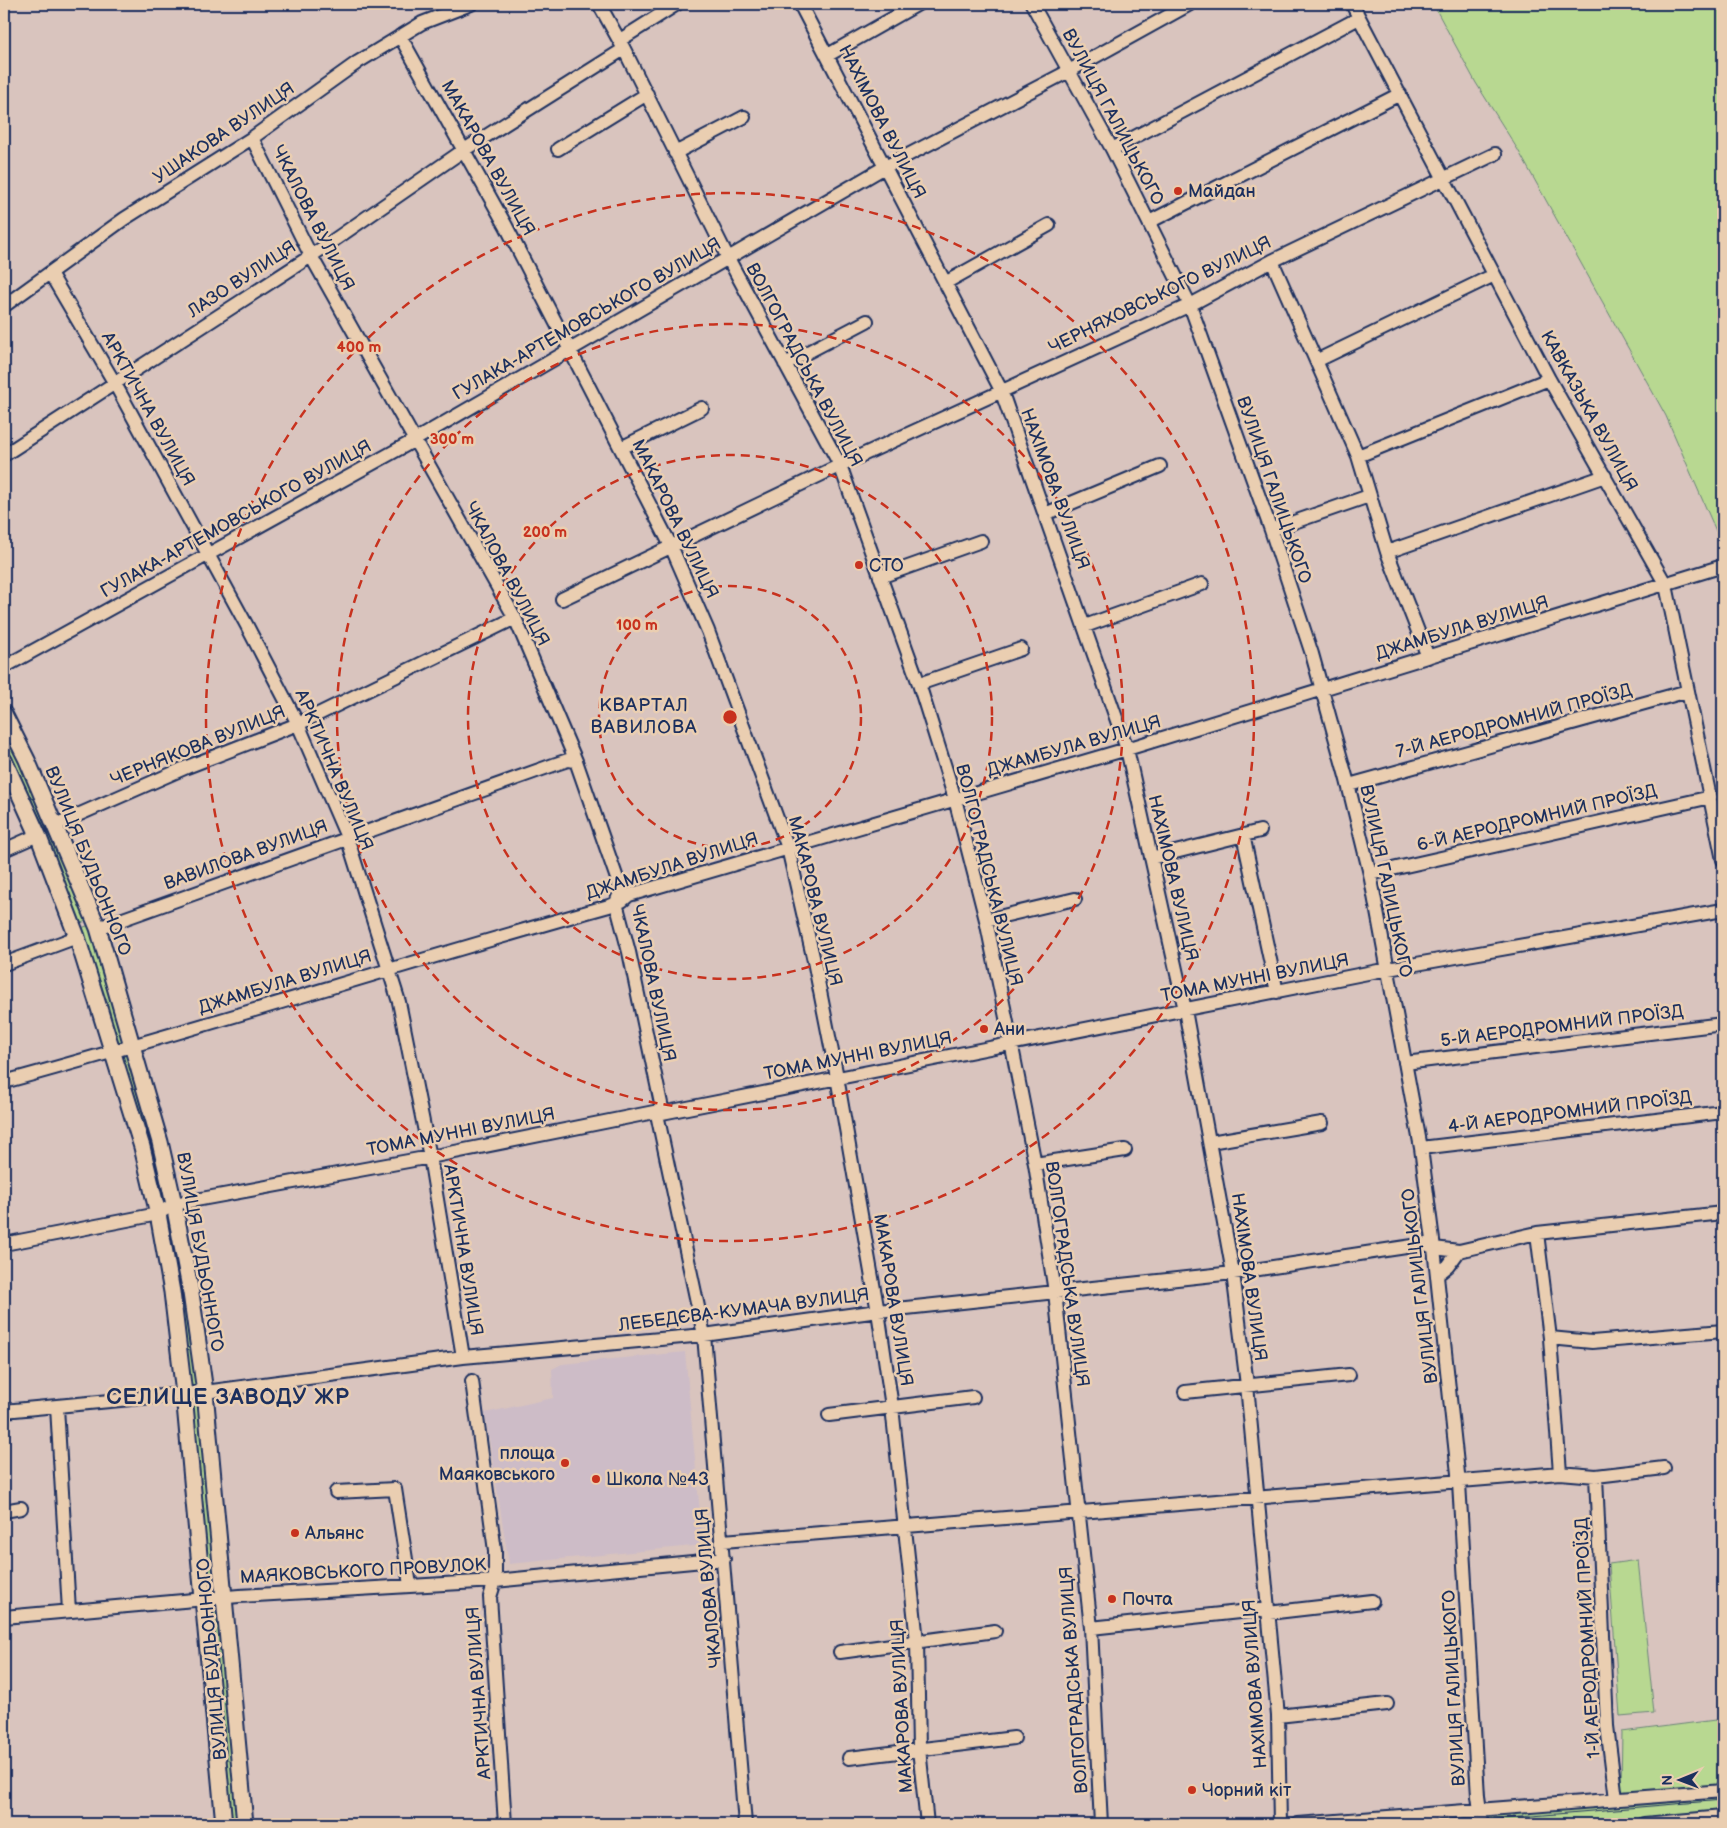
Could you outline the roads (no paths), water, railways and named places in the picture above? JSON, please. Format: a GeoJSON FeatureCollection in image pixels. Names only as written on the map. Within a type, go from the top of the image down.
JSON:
{"type":"FeatureCollection","features":[{"type":"Feature","properties":{"kind":"main road","name":"ВУЛИЦЯ БУДЬОННОГО"},"geometry":{"type":"LineString","coordinates":[[4,714],[27,760],[98,928],[134,1046],[160,1142],[174,1204],[191,1293],[205,1392],[226,1597],[245,1824]]}},
{"type":"Feature","properties":{"kind":"main road","name":"ВУЛИЦЯ БУДЬОННОГО"},"geometry":{"type":"LineString","coordinates":[[4,760],[38,835],[77,937],[142,1147],[158,1214],[172,1292],[184,1394],[224,1824]]}},
{"type":"Feature","properties":{"kind":"street","name":"УШАКОВА ВУЛИЦЯ"},"geometry":{"type":"LineString","coordinates":[[4,306],[124,219],[252,138],[358,62],[422,23],[471,4]]}},
{"type":"Feature","properties":{"kind":"street","name":"ВОЛГОГРАДСЬКА ВУЛИЦЯ"},"geometry":{"type":"LineString","coordinates":[[598,4],[622,44],[728,258],[840,465],[919,684],[955,799],[986,920],[1036,1164],[1055,1292],[1091,1628],[1101,1824]]}},
{"type":"Feature","properties":{"kind":"street","name":"ЛАЗО ВУЛИЦЯ"},"geometry":{"type":"LineString","coordinates":[[4,456],[114,382],[312,256],[464,150],[622,44],[677,4]]}},
{"type":"Feature","properties":{"kind":"street","name":"НАХІМОВА ВУЛИЦЯ"},"geometry":{"type":"LineString","coordinates":[[800,4],[1001,390],[1127,749],[1185,1010],[1233,1273],[1247,1384],[1278,1716],[1280,1824]]}},
{"type":"Feature","properties":{"kind":"street"},"geometry":{"type":"LineString","coordinates":[[828,55],[918,4]]}},
{"type":"Feature","properties":{"kind":"street","name":"ВУЛИЦЯ ГАЛИЦЬКОГО"},"geometry":{"type":"LineString","coordinates":[[1032,4],[1112,149],[1190,305],[1271,530],[1323,688],[1348,785],[1370,874],[1388,969],[1421,1148],[1434,1248],[1459,1483],[1478,1796],[1482,1824]]}},
{"type":"Feature","properties":{"kind":"street","name":"ГУЛАКА-АРТЕМОВСЬКОГО ВУЛИЦЯ"},"geometry":{"type":"LineString","coordinates":[[4,667],[414,441],[884,167],[1070,71],[1190,4]]}},
{"type":"Feature","properties":{"kind":"street","name":"КАВКАЗЬКА ВУЛИЦЯ"},"geometry":{"type":"LineString","coordinates":[[1352,4],[1446,179],[1549,379],[1666,585],[1723,860]]}},
{"type":"Feature","properties":{"kind":"street"},"geometry":{"type":"LineString","coordinates":[[1112,149],[1359,18]]}},
{"type":"Feature","properties":{"kind":"street","name":"МАКАРОВА ВУЛИЦЯ"},"geometry":{"type":"LineString","coordinates":[[400,36],[464,150],[571,349],[671,546],[708,631],[788,848],[814,961],[837,1077],[878,1311],[892,1407],[917,1641],[919,1749],[927,1824]]}},
{"type":"Feature","properties":{"kind":"street"},"geometry":{"type":"LineString","coordinates":[[558,148],[647,94]]}},
{"type":"Feature","properties":{"kind":"street"},"geometry":{"type":"LineString","coordinates":[[1149,222],[1400,94]]}},
{"type":"Feature","properties":{"kind":"street"},"geometry":{"type":"LineString","coordinates":[[675,153],[744,116]]}},
{"type":"Feature","properties":{"kind":"street","name":"ЧКАЛОВА ВУЛИЦЯ"},"geometry":{"type":"LineString","coordinates":[[252,138],[312,256],[414,441],[515,618],[576,761],[621,890],[616,903],[704,1335],[723,1541],[745,1824]]}},
{"type":"Feature","properties":{"kind":"street","name":"ЧЕРНЯХОВСЬКОГО ВУЛИЦЯ"},"geometry":{"type":"LineString","coordinates":[[840,465],[1190,305],[1272,261],[1495,154]]}},
{"type":"Feature","properties":{"kind":"street"},"geometry":{"type":"LineString","coordinates":[[945,283],[1048,225]]}},
{"type":"Feature","properties":{"kind":"street"},"geometry":{"type":"LineString","coordinates":[[1272,261],[1358,456],[1387,552],[1428,658]]}},
{"type":"Feature","properties":{"kind":"street","name":"АРКТИЧНА ВУЛИЦЯ"},"geometry":{"type":"LineString","coordinates":[[50,273],[114,382],[298,724],[347,837],[390,968],[399,1002],[430,1157],[463,1358]]}},
{"type":"Feature","properties":{"kind":"street"},"geometry":{"type":"LineString","coordinates":[[1316,362],[1494,275]]}},
{"type":"Feature","properties":{"kind":"street"},"geometry":{"type":"LineString","coordinates":[[785,364],[867,321]]}},
{"type":"Feature","properties":{"kind":"street"},"geometry":{"type":"LineString","coordinates":[[1358,456],[1549,379]]}},
{"type":"Feature","properties":{"kind":"street"},"geometry":{"type":"LineString","coordinates":[[621,448],[702,408]]}},
{"type":"Feature","properties":{"kind":"street"},"geometry":{"type":"LineString","coordinates":[[562,599],[840,465]]}},
{"type":"Feature","properties":{"kind":"street"},"geometry":{"type":"LineString","coordinates":[[1044,514],[1160,466]]}},
{"type":"Feature","properties":{"kind":"street"},"geometry":{"type":"LineString","coordinates":[[1387,552],[1605,476]]}},
{"type":"Feature","properties":{"kind":"street"},"geometry":{"type":"LineString","coordinates":[[1271,530],[1369,496]]}},
{"type":"Feature","properties":{"kind":"street"},"geometry":{"type":"LineString","coordinates":[[880,577],[981,541]]}},
{"type":"Feature","properties":{"kind":"street","name":"ДЖАМБУЛА ВУЛИЦЯ"},"geometry":{"type":"LineString","coordinates":[[4,1082],[114,1052],[390,968],[616,903],[629,895],[1127,749],[1723,566]]}},
{"type":"Feature","properties":{"kind":"street"},"geometry":{"type":"LineString","coordinates":[[1085,626],[1202,584]]}},
{"type":"Feature","properties":{"kind":"street","name":"ЧЕРНЯКОВА ВУЛИЦЯ"},"geometry":{"type":"LineString","coordinates":[[55,825],[187,767],[298,724],[515,618]]}},
{"type":"Feature","properties":{"kind":"street"},"geometry":{"type":"LineString","coordinates":[[919,684],[1021,649]]}},
{"type":"Feature","properties":{"kind":"street","name":"7-Й АЕРОДРОМНИЙ ПРОЇЗД"},"geometry":{"type":"LineString","coordinates":[[1348,785],[1688,691]]}},
{"type":"Feature","properties":{"kind":"street","name":"ВАВИЛОВА ВУЛИЦЯ"},"geometry":{"type":"LineString","coordinates":[[98,928],[347,837],[562,762],[576,761]]}},
{"type":"Feature","properties":{"kind":"street","name":"6-Й АЕРОДРОМНИЙ ПРОЇЗД"},"geometry":{"type":"LineString","coordinates":[[1370,874],[1711,797]]}},
{"type":"Feature","properties":{"kind":"street"},"geometry":{"type":"LineString","coordinates":[[1151,858],[1260,831]]}},
{"type":"Feature","properties":{"kind":"street"},"geometry":{"type":"LineString","coordinates":[[4,850],[38,835]]}},
{"type":"Feature","properties":{"kind":"street"},"geometry":{"type":"LineString","coordinates":[[1243,836],[1277,992]]}},
{"type":"Feature","properties":{"kind":"street"},"geometry":{"type":"LineString","coordinates":[[986,920],[1076,899]]}},
{"type":"Feature","properties":{"kind":"street","name":"ТОМА МУННІ ВУЛИЦЯ"},"geometry":{"type":"LineString","coordinates":[[4,1244],[158,1214],[174,1204],[430,1157],[654,1112],[660,1113],[1388,969],[1723,910]]}},
{"type":"Feature","properties":{"kind":"street"},"geometry":{"type":"LineString","coordinates":[[4,964],[77,937]]}},
{"type":"Feature","properties":{"kind":"street","name":"5-Й АЕРОДРОМНИЙ ПРОЇЗД"},"geometry":{"type":"LineString","coordinates":[[1405,1063],[1723,1024]]}},
{"type":"Feature","properties":{"kind":"street","name":"4-Й АЕРОДРОМНИЙ ПРОЇЗД"},"geometry":{"type":"LineString","coordinates":[[1421,1148],[1723,1112]]}},
{"type":"Feature","properties":{"kind":"street"},"geometry":{"type":"LineString","coordinates":[[1210,1142],[1322,1123]]}},
{"type":"Feature","properties":{"kind":"street"},"geometry":{"type":"LineString","coordinates":[[1036,1164],[1125,1150]]}},
{"type":"Feature","properties":{"kind":"street","name":"ЛЕБЕДЄВА-КУМАЧА ВУЛИЦЯ"},"geometry":{"type":"LineString","coordinates":[[4,1411],[205,1392],[463,1358],[704,1335],[878,1311],[1233,1273],[1426,1244],[1434,1248],[1447,1248],[1459,1251],[1537,1233],[1723,1213]]}},
{"type":"Feature","properties":{"kind":"street"},"geometry":{"type":"LineString","coordinates":[[1537,1233],[1550,1338],[1560,1473]]}},
{"type":"Feature","properties":{"kind":"street"},"geometry":{"type":"LineString","coordinates":[[1437,1275],[1448,1266],[1459,1251]]}},
{"type":"Feature","properties":{"kind":"street"},"geometry":{"type":"LineString","coordinates":[[1550,1338],[1592,1342],[1723,1331]]}},
{"type":"Feature","properties":{"kind":"street"},"geometry":{"type":"LineString","coordinates":[[1185,1392],[1247,1384],[1349,1375]]}},
{"type":"Feature","properties":{"kind":"street","name":"АРКТИЧНА ВУЛИЦЯ"},"geometry":{"type":"LineString","coordinates":[[472,1381],[495,1551],[494,1581],[490,1597],[505,1824]]}},
{"type":"Feature","properties":{"kind":"street"},"geometry":{"type":"LineString","coordinates":[[829,1414],[973,1397]]}},
{"type":"Feature","properties":{"kind":"street"},"geometry":{"type":"LineString","coordinates":[[57,1407],[69,1611]]}},
{"type":"Feature","properties":{"kind":"street"},"geometry":{"type":"LineString","coordinates":[[723,1541],[1078,1511],[1459,1483],[1560,1473],[1596,1476],[1664,1468]]}},
{"type":"Feature","properties":{"kind":"street","name":"1-Й АЕРОДРОМНИЙ ПРОЇЗД"},"geometry":{"type":"LineString","coordinates":[[1596,1476],[1607,1726],[1616,1799]]}},
{"type":"Feature","properties":{"kind":"street"},"geometry":{"type":"LineString","coordinates":[[336,1492],[395,1489],[410,1585]]}},
{"type":"Feature","properties":{"kind":"street"},"geometry":{"type":"LineString","coordinates":[[4,1511],[21,1508]]}},
{"type":"Feature","properties":{"kind":"street","name":"МАЯКОВСЬКОГО ПРОВУЛОК"},"geometry":{"type":"LineString","coordinates":[[4,1617],[226,1597],[494,1581],[724,1559]]}},
{"type":"Feature","properties":{"kind":"street"},"geometry":{"type":"LineString","coordinates":[[1091,1628],[1372,1601]]}},
{"type":"Feature","properties":{"kind":"street"},"geometry":{"type":"LineString","coordinates":[[840,1652],[995,1631]]}},
{"type":"Feature","properties":{"kind":"street"},"geometry":{"type":"LineString","coordinates":[[1278,1716],[1387,1704]]}},
{"type":"Feature","properties":{"kind":"street"},"geometry":{"type":"LineString","coordinates":[[849,1758],[1014,1738]]}},
{"type":"Feature","properties":{"kind":"street"},"geometry":{"type":"LineString","coordinates":[[1298,1824],[1723,1791]]}},
{"type":"Feature","properties":{"kind":"street"},"geometry":{"type":"LineString","coordinates":[[1644,1824],[1723,1818]]}},
{"type":"Feature","properties":{"kind":"tram line"},"geometry":{"type":"LineString","coordinates":[[1437,1824],[1723,1800]]}},
{"type":"Feature","properties":{"kind":"place","name":"Майдан"},"geometry":{"type":"Point","coordinates":[1178,191]}},
{"type":"Feature","properties":{"kind":"place","name":"СТО"},"geometry":{"type":"Point","coordinates":[859,565]}},
{"type":"Feature","properties":{"kind":"place","name":"Ани"},"geometry":{"type":"Point","coordinates":[984,1029]}},
{"type":"Feature","properties":{"kind":"place","name":"площа Маяковського"},"geometry":{"type":"Point","coordinates":[565,1463]}},
{"type":"Feature","properties":{"kind":"place","name":"Школа №43"},"geometry":{"type":"Point","coordinates":[596,1479]}},
{"type":"Feature","properties":{"kind":"place","name":"Альянс"},"geometry":{"type":"Point","coordinates":[295,1533]}},
{"type":"Feature","properties":{"kind":"place","name":"Почта"},"geometry":{"type":"Point","coordinates":[1112,1599]}},
{"type":"Feature","properties":{"kind":"place","name":"Чорний кіт"},"geometry":{"type":"Point","coordinates":[1192,1790]}},
{"type":"Feature","properties":{"kind":"district","name":"КВАРТАЛ ВАВИЛОВА"},"geometry":{"type":"Point","coordinates":[644,716]}},
{"type":"Feature","properties":{"kind":"district","name":"СЕЛИЩЕ ЗАВОДУ ЖР"},"geometry":{"type":"Point","coordinates":[228,1397]}}]}
